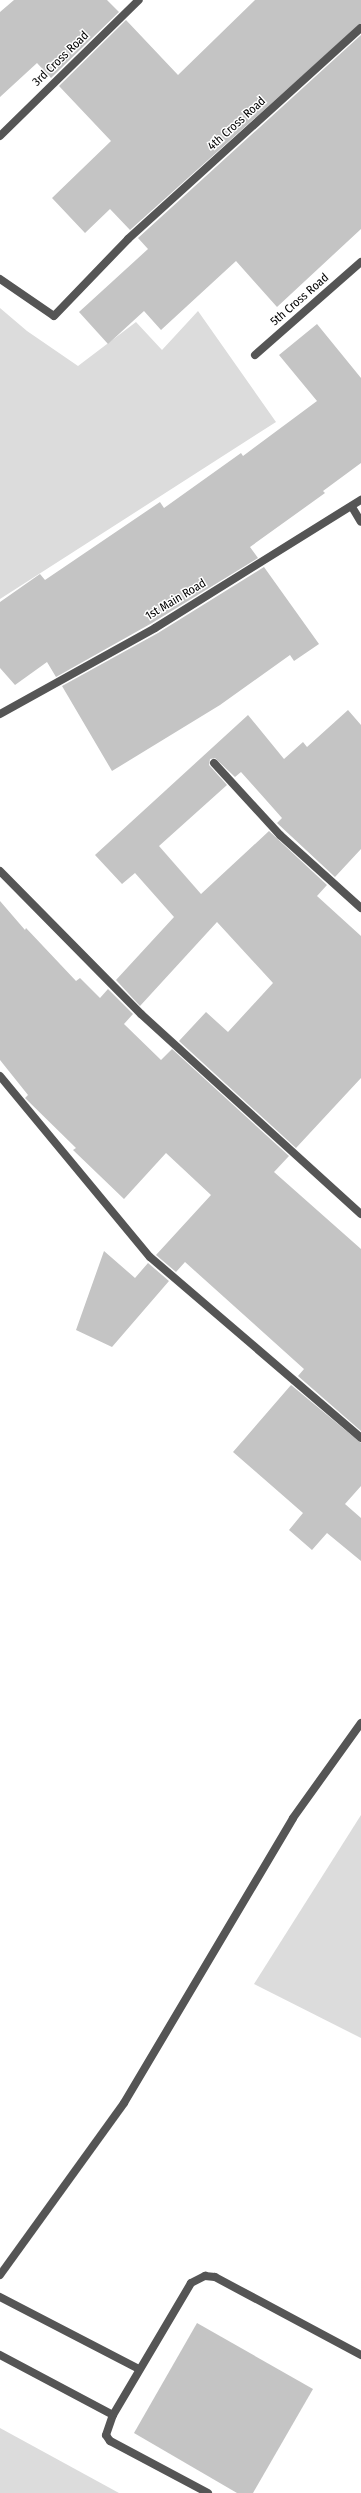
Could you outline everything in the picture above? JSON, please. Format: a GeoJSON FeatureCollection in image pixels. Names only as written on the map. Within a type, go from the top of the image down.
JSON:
{"type":"FeatureCollection","features":[{"type":"Feature","properties":{"kind":"street","name":"3rd Cross Road"},"geometry":{"type":"LineString","coordinates":[[0,136],[139,0]]}},
{"type":"Feature","properties":{"kind":"street","name":"4th Cross Road"},"geometry":{"type":"LineString","coordinates":[[0,279],[54,316],[128,238],[361,28]]}},
{"type":"Feature","properties":{"kind":"street","name":"5th Cross Road"},"geometry":{"type":"LineString","coordinates":[[255,355],[361,262]]}},
{"type":"Feature","properties":{"kind":"street","name":"1st Main Road"},"geometry":{"type":"LineString","coordinates":[[0,714],[155,628],[361,500]]}},
{"type":"Feature","properties":{"kind":"street"},"geometry":{"type":"LineString","coordinates":[[352,507],[361,522]]}},
{"type":"Feature","properties":{"kind":"street"},"geometry":{"type":"LineString","coordinates":[[214,763],[280,835],[361,908]]}},
{"type":"Feature","properties":{"kind":"street"},"geometry":{"type":"LineString","coordinates":[[0,871],[141,1014],[361,1214]]}},
{"type":"Feature","properties":{"kind":"street"},"geometry":{"type":"LineString","coordinates":[[0,1076],[150,1257],[361,1438]]}},
{"type":"Feature","properties":{"kind":"street"},"geometry":{"type":"LineString","coordinates":[[0,2275],[124,2104],[293,1818],[361,1724]]}},
{"type":"Feature","properties":{"kind":"street"},"geometry":{"type":"LineString","coordinates":[[208,2493],[110,2441],[106,2435],[113,2415],[191,2283],[205,2276],[215,2277],[361,2355]]}},
{"type":"Feature","properties":{"kind":"street"},"geometry":{"type":"LineString","coordinates":[[0,2297],[139,2369]]}},
{"type":"Feature","properties":{"kind":"street"},"geometry":{"type":"LineString","coordinates":[[0,2355],[113,2415]]}},
{"type":"Feature","properties":{"kind":"shaded area"},"geometry":{"type":"Polygon","coordinates":[[[0,308],[27,331],[78,366],[136,322],[162,350],[198,311],[276,422],[0,599],[0,308]]]}},
{"type":"Feature","properties":{"kind":"shaded area"},"geometry":{"type":"Polygon","coordinates":[[[361,1815],[361,2038],[254,1984],[361,1815]]]}},
{"type":"Feature","properties":{"kind":"shaded area"},"geometry":{"type":"Polygon","coordinates":[[[0,2428],[119,2493],[0,2493],[0,2428]]]}},
{"type":"Feature","properties":{"kind":"building"},"geometry":{"type":"Polygon","coordinates":[[[14,0],[107,0],[119,12],[51,78],[37,63],[0,97],[0,12],[14,0]]]}},
{"type":"Feature","properties":{"kind":"building"},"geometry":{"type":"Polygon","coordinates":[[[255,0],[361,0],[361,23],[130,230],[110,209],[85,233],[52,198],[111,141],[59,86],[126,20],[178,75],[255,0]]]}},
{"type":"Feature","properties":{"kind":"building"},"geometry":{"type":"Polygon","coordinates":[[[361,35],[361,229],[277,307],[236,261],[161,330],[144,311],[108,344],[79,312],[148,249],[138,238],[361,35]]]}},
{"type":"Feature","properties":{"kind":"building"},"geometry":{"type":"Polygon","coordinates":[[[317,324],[361,378],[361,463],[323,491],[325,493],[250,547],[258,558],[152,623],[56,677],[47,662],[15,685],[0,668],[0,602],[40,574],[45,580],[160,502],[164,508],[241,453],[243,456],[317,401],[279,355],[317,324]]]}},
{"type":"Feature","properties":{"kind":"building"},"geometry":{"type":"Polygon","coordinates":[[[264,567],[319,644],[294,661],[290,655],[220,705],[112,771],[62,686],[158,633],[264,567]]]}},
{"type":"Feature","properties":{"kind":"building"},"geometry":{"type":"Polygon","coordinates":[[[348,710],[361,725],[361,849],[335,877],[277,823],[282,818],[241,772],[235,777],[215,758],[210,759],[209,765],[227,785],[159,846],[201,894],[269,831],[327,885],[317,896],[361,936],[361,1078],[296,1148],[179,1041],[206,1012],[228,1032],[273,983],[217,922],[140,1006],[116,980],[174,917],[135,873],[122,884],[95,855],[248,715],[284,759],[303,742],[307,747],[348,710]]]}},
{"type":"Feature","properties":{"kind":"building"},"geometry":{"type":"Polygon","coordinates":[[[0,901],[25,930],[26,928],[76,981],[80,978],[100,998],[108,989],[133,1014],[124,1024],[161,1060],[172,1049],[289,1156],[274,1172],[361,1249],[361,1431],[298,1376],[304,1369],[185,1262],[176,1272],[156,1255],[211,1195],[166,1153],[124,1199],[73,1150],[76,1148],[25,1098],[28,1095],[0,1060],[0,901]]]}},
{"type":"Feature","properties":{"kind":"building"},"geometry":{"type":"Polygon","coordinates":[[[104,1251],[135,1278],[148,1263],[169,1281],[112,1347],[76,1330],[104,1251]]]}},
{"type":"Feature","properties":{"kind":"building"},"geometry":{"type":"Polygon","coordinates":[[[291,1385],[361,1443],[361,1486],[345,1504],[361,1518],[361,1561],[327,1533],[312,1550],[289,1530],[303,1513],[233,1452],[291,1385]]]}},
{"type":"Feature","properties":{"kind":"building"},"geometry":{"type":"Polygon","coordinates":[[[197,2323],[313,2389],[253,2493],[237,2493],[134,2433],[197,2323]]]}}]}
